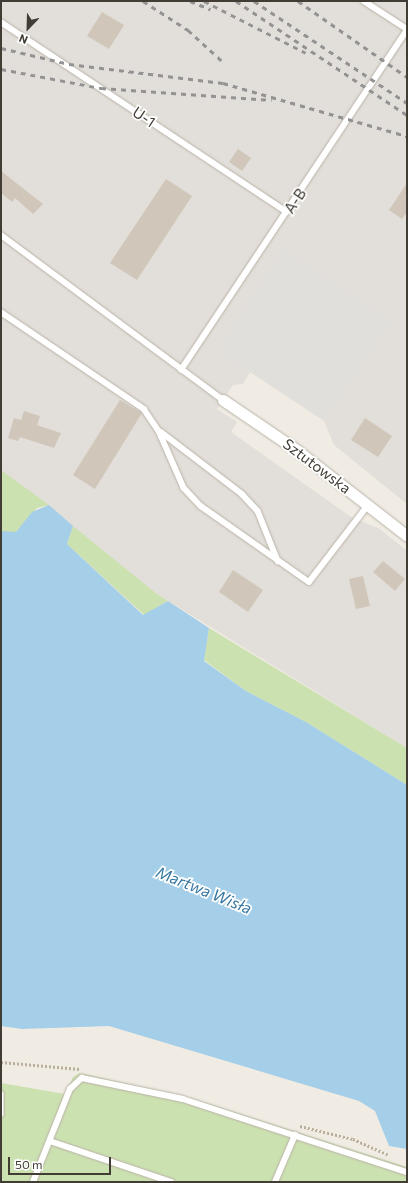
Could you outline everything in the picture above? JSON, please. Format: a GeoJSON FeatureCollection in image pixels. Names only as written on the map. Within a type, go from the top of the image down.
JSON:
{"type":"FeatureCollection","features":[{"type":"Feature","properties":{"kind":"street","name":"Sztutowska"},"geometry":{"type":"LineString","coordinates":[[223,400],[368,505],[407,536]]}},
{"type":"Feature","properties":{"kind":"lane"},"geometry":{"type":"LineString","coordinates":[[364,1],[407,30]]}},
{"type":"Feature","properties":{"kind":"lane","name":"U-1"},"geometry":{"type":"LineString","coordinates":[[1,22],[287,212]]}},
{"type":"Feature","properties":{"kind":"lane","name":"A-B"},"geometry":{"type":"LineString","coordinates":[[181,370],[407,30]]}},
{"type":"Feature","properties":{"kind":"lane"},"geometry":{"type":"LineString","coordinates":[[1,235],[223,400]]}},
{"type":"Feature","properties":{"kind":"lane"},"geometry":{"type":"LineString","coordinates":[[1,312],[144,409],[159,431],[184,488],[201,506],[309,582],[368,505]]}},
{"type":"Feature","properties":{"kind":"lane"},"geometry":{"type":"LineString","coordinates":[[159,431],[253,506],[278,561]]}},
{"type":"Feature","properties":{"kind":"lane"},"geometry":{"type":"LineString","coordinates":[[33,1182],[70,1090],[82,1078],[182,1099],[407,1172]]}},
{"type":"Feature","properties":{"kind":"lane"},"geometry":{"type":"LineString","coordinates":[[1,1094],[1,1114]]}},
{"type":"Feature","properties":{"kind":"lane"},"geometry":{"type":"LineString","coordinates":[[275,1182],[295,1135]]}},
{"type":"Feature","properties":{"kind":"lane"},"geometry":{"type":"LineString","coordinates":[[50,1141],[171,1182]]}},
{"type":"Feature","properties":{"kind":"shaded area"},"geometry":{"type":"Polygon","coordinates":[[[1,1],[407,1],[407,504],[334,445],[324,421],[390,322],[224,355],[250,372],[243,384],[233,385],[217,409],[237,422],[231,432],[351,517],[380,529],[407,551],[407,748],[157,594],[1,470],[1,1]]]}},
{"type":"Feature","properties":{"kind":"shaded area"},"geometry":{"type":"Polygon","coordinates":[[[284,251],[390,322],[324,421],[224,355],[224,342],[284,251]]]}},
{"type":"Feature","properties":{"kind":"green space"},"geometry":{"type":"Polygon","coordinates":[[[1,470],[49,505],[37,508],[16,532],[9,534],[1,531],[1,470]]]}},
{"type":"Feature","properties":{"kind":"green space"},"geometry":{"type":"Polygon","coordinates":[[[73,526],[157,594],[168,601],[144,615],[67,544],[73,526]]]}},
{"type":"Feature","properties":{"kind":"green space"},"geometry":{"type":"Polygon","coordinates":[[[209,628],[407,748],[407,785],[306,722],[246,691],[204,660],[209,628]]]}},
{"type":"Feature","properties":{"kind":"green space"},"geometry":{"type":"Polygon","coordinates":[[[80,1073],[190,1098],[407,1167],[407,1182],[1,1182],[1,1083],[65,1094],[73,1077],[80,1073]]]}},
{"type":"Feature","properties":{"kind":"water","name":"Martwa Wisła"},"geometry":{"type":"Polygon","coordinates":[[[49,505],[73,526],[67,544],[143,615],[168,601],[209,628],[204,661],[246,691],[306,722],[407,785],[407,1149],[389,1146],[375,1111],[359,1101],[109,1026],[22,1029],[1,1026],[1,531],[16,532],[32,512],[49,505]]]}},
{"type":"Feature","properties":{"kind":"building"},"geometry":{"type":"Polygon","coordinates":[[[102,12],[124,25],[109,49],[87,36],[102,12]]]}},
{"type":"Feature","properties":{"kind":"building"},"geometry":{"type":"Polygon","coordinates":[[[238,149],[251,158],[242,171],[229,162],[238,149]]]}},
{"type":"Feature","properties":{"kind":"building"},"geometry":{"type":"Polygon","coordinates":[[[1,171],[43,204],[33,214],[15,198],[12,202],[1,193],[1,171]]]}},
{"type":"Feature","properties":{"kind":"building"},"geometry":{"type":"Polygon","coordinates":[[[166,179],[192,196],[137,280],[110,263],[166,179]]]}},
{"type":"Feature","properties":{"kind":"building"},"geometry":{"type":"Polygon","coordinates":[[[407,183],[407,212],[402,219],[389,210],[407,183]]]}},
{"type":"Feature","properties":{"kind":"building"},"geometry":{"type":"Polygon","coordinates":[[[120,400],[142,413],[95,489],[73,475],[120,400]]]}},
{"type":"Feature","properties":{"kind":"building"},"geometry":{"type":"Polygon","coordinates":[[[24,411],[40,416],[37,425],[61,433],[54,448],[20,437],[18,441],[8,438],[14,418],[21,420],[24,411]]]}},
{"type":"Feature","properties":{"kind":"building"},"geometry":{"type":"Polygon","coordinates":[[[365,418],[392,436],[378,457],[351,440],[365,418]]]}},
{"type":"Feature","properties":{"kind":"building"},"geometry":{"type":"Polygon","coordinates":[[[383,561],[405,579],[395,591],[373,572],[383,561]]]}},
{"type":"Feature","properties":{"kind":"building"},"geometry":{"type":"Polygon","coordinates":[[[233,570],[263,590],[248,612],[219,592],[233,570]]]}},
{"type":"Feature","properties":{"kind":"building"},"geometry":{"type":"Polygon","coordinates":[[[363,576],[370,606],[356,609],[349,579],[363,576]]]}},
{"type":"Feature","properties":{"kind":"railway"},"geometry":{"type":"LineString","coordinates":[[143,1],[188,30],[221,60]]}},
{"type":"Feature","properties":{"kind":"railway"},"geometry":{"type":"LineString","coordinates":[[190,1],[210,9]]}},
{"type":"Feature","properties":{"kind":"railway"},"geometry":{"type":"LineString","coordinates":[[204,1],[306,53]]}},
{"type":"Feature","properties":{"kind":"railway"},"geometry":{"type":"LineString","coordinates":[[236,1],[407,115]]}},
{"type":"Feature","properties":{"kind":"railway"},"geometry":{"type":"LineString","coordinates":[[254,1],[407,103]]}},
{"type":"Feature","properties":{"kind":"railway"},"geometry":{"type":"LineString","coordinates":[[298,1],[407,77]]}},
{"type":"Feature","properties":{"kind":"railway"},"geometry":{"type":"LineString","coordinates":[[1,48],[69,64],[223,83],[407,136]]}},
{"type":"Feature","properties":{"kind":"railway"},"geometry":{"type":"LineString","coordinates":[[1,69],[101,88],[272,100]]}}]}
